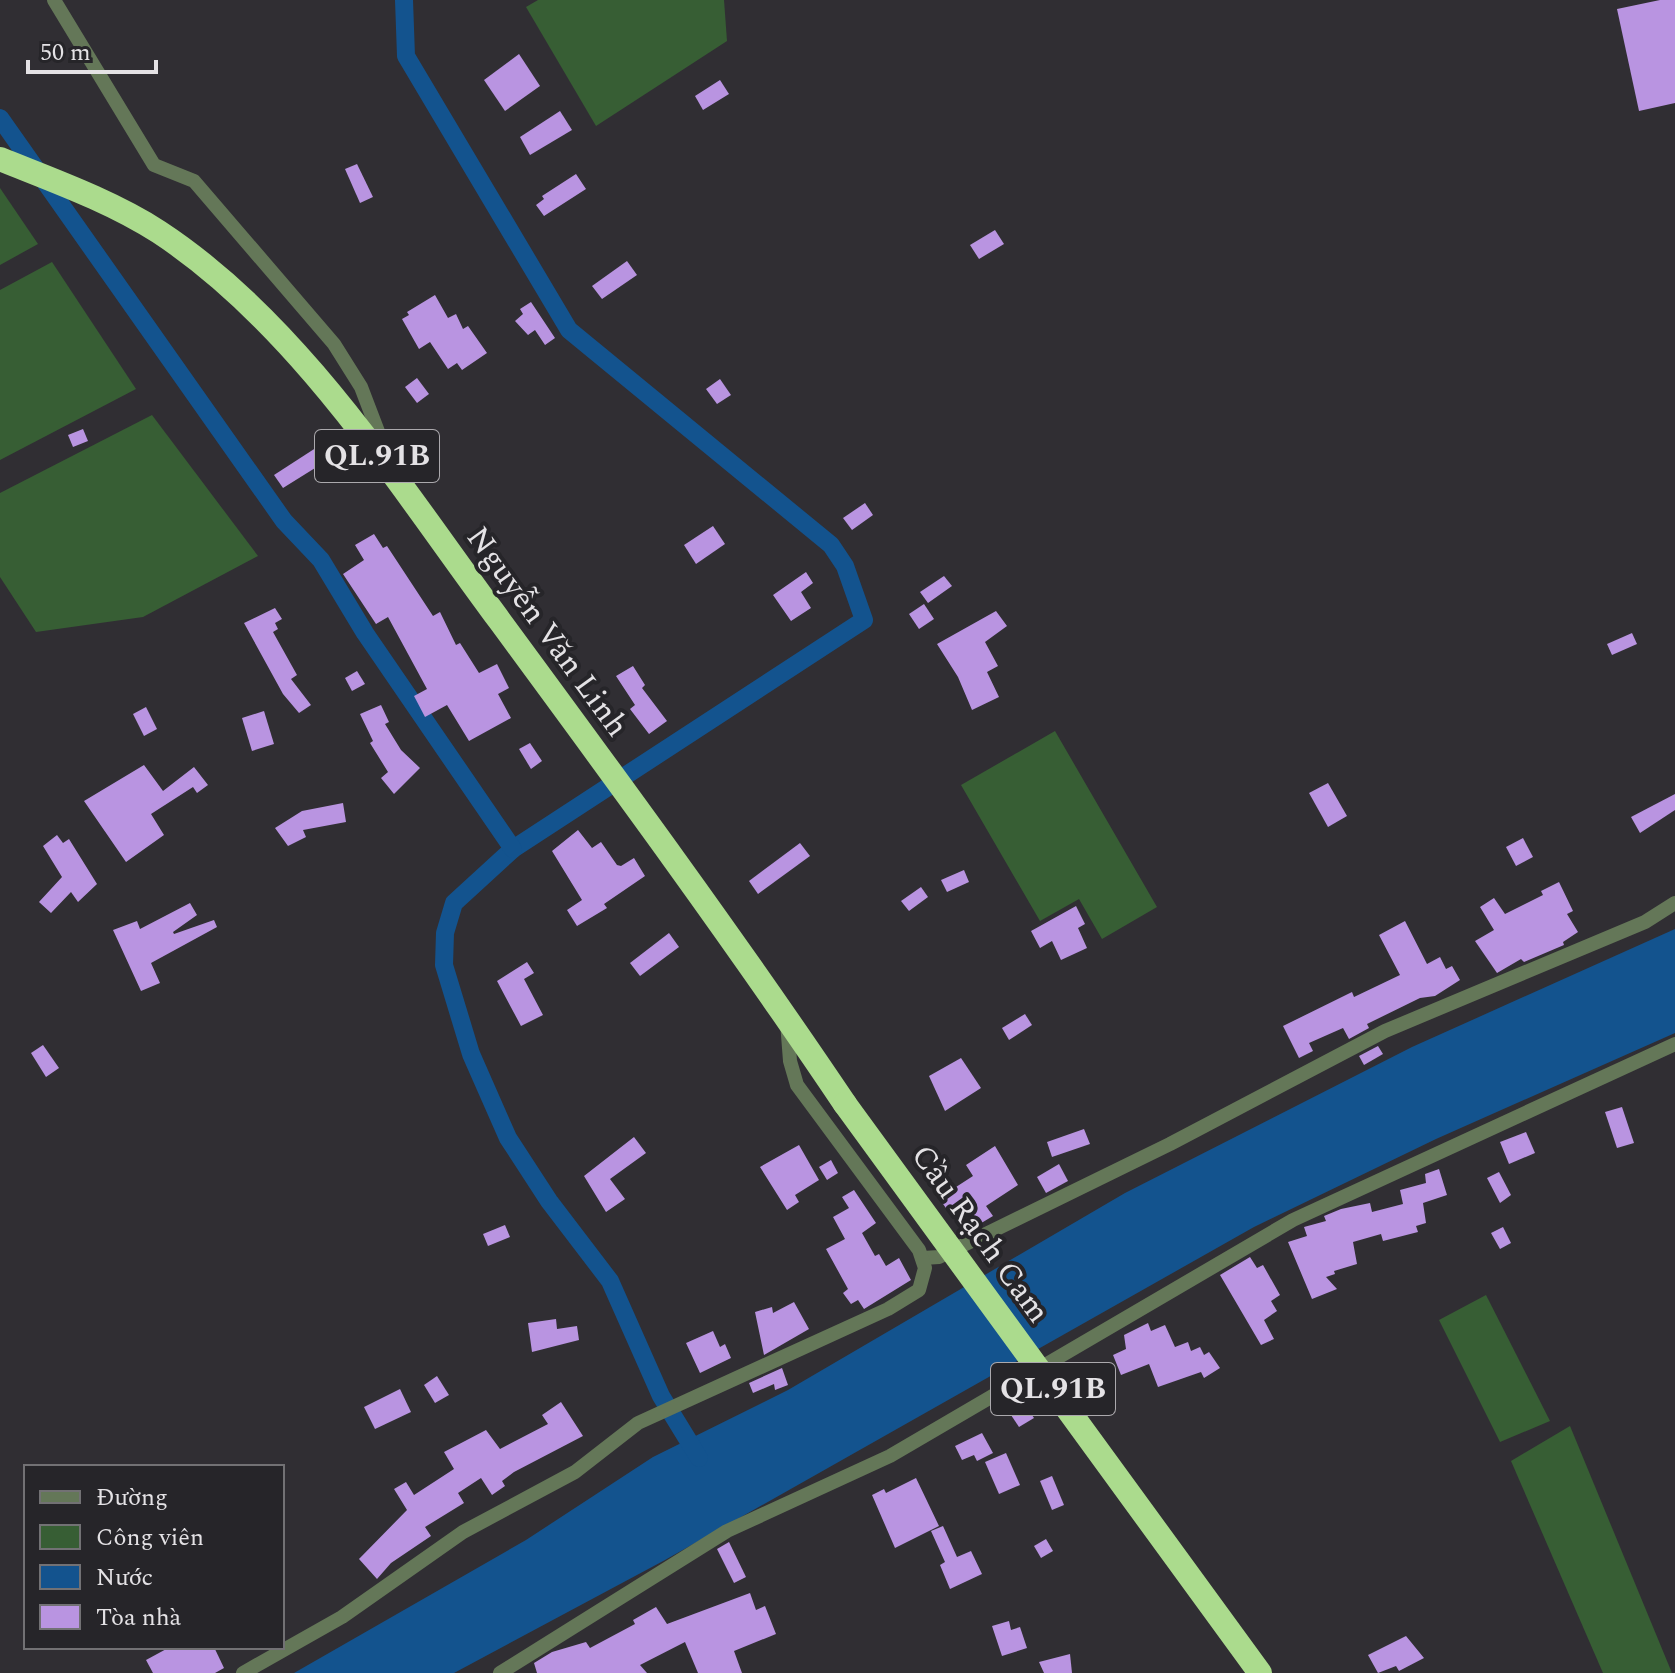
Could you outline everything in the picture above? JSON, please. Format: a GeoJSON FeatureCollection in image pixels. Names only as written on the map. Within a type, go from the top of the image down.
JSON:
{"type":"FeatureCollection","features":[{"type":"Feature","properties":{"kind":"highway","name":"Nguyễn Văn Linh"},"geometry":{"type":"LineString","coordinates":[[0,159],[158,232],[225,285],[280,336],[397,482],[565,709],[787,1018],[845,1104]]}},
{"type":"Feature","properties":{"kind":"highway","name":"Cầu Rạch Cam"},"geometry":{"type":"LineString","coordinates":[[845,1104],[1260,1673]]}},
{"type":"Feature","properties":{"kind":"street"},"geometry":{"type":"LineString","coordinates":[[54,0],[154,165],[194,181],[334,344],[361,387],[397,482]]}},
{"type":"Feature","properties":{"kind":"street"},"geometry":{"type":"LineString","coordinates":[[923,1258],[939,1257],[1075,1191],[1385,1031],[1645,922],[1675,903]]}},
{"type":"Feature","properties":{"kind":"street"},"geometry":{"type":"LineString","coordinates":[[243,1673],[342,1617],[463,1532],[575,1472],[638,1423],[909,1297],[922,1284],[923,1258],[883,1196],[797,1085],[790,1061],[787,1018]]}},
{"type":"Feature","properties":{"kind":"street"},"geometry":{"type":"LineString","coordinates":[[500,1673],[727,1531],[890,1456],[1293,1220],[1675,1044]]}},
{"type":"Feature","properties":{"kind":"green space"},"geometry":{"type":"Polygon","coordinates":[[[538,0],[724,0],[727,41],[596,126],[526,7],[538,0]]]}},
{"type":"Feature","properties":{"kind":"green space"},"geometry":{"type":"Polygon","coordinates":[[[0,188],[38,244],[0,265],[0,188]]]}},
{"type":"Feature","properties":{"kind":"green space"},"geometry":{"type":"Polygon","coordinates":[[[52,262],[136,389],[0,460],[0,290],[52,262]]]}},
{"type":"Feature","properties":{"kind":"green space"},"geometry":{"type":"Polygon","coordinates":[[[152,415],[258,556],[143,617],[36,632],[0,577],[0,493],[152,415]]]}},
{"type":"Feature","properties":{"kind":"green space"},"geometry":{"type":"Polygon","coordinates":[[[1055,731],[1157,907],[1102,939],[1079,899],[1040,921],[961,785],[1055,731]]]}},
{"type":"Feature","properties":{"kind":"green space"},"geometry":{"type":"Polygon","coordinates":[[[1486,1295],[1550,1421],[1500,1442],[1439,1320],[1486,1295]]]}},
{"type":"Feature","properties":{"kind":"green space"},"geometry":{"type":"Polygon","coordinates":[[[1570,1426],[1672,1673],[1603,1673],[1511,1461],[1570,1426]]]}},
{"type":"Feature","properties":{"kind":"water"},"geometry":{"type":"Polygon","coordinates":[[[1675,929],[1675,1033],[1436,1139],[1254,1227],[665,1560],[454,1673],[294,1673],[526,1540],[653,1457],[788,1390],[1125,1193],[1412,1047],[1675,929]]]}},
{"type":"Feature","properties":{"kind":"building"},"geometry":{"type":"Polygon","coordinates":[[[1675,0],[1675,103],[1639,111],[1617,9],[1675,0]]]}},
{"type":"Feature","properties":{"kind":"building"},"geometry":{"type":"Polygon","coordinates":[[[519,54],[540,86],[505,111],[484,80],[519,54]]]}},
{"type":"Feature","properties":{"kind":"building"},"geometry":{"type":"Polygon","coordinates":[[[720,80],[729,94],[703,110],[695,96],[720,80]]]}},
{"type":"Feature","properties":{"kind":"building"},"geometry":{"type":"Polygon","coordinates":[[[560,111],[572,130],[530,155],[520,137],[560,111]]]}},
{"type":"Feature","properties":{"kind":"building"},"geometry":{"type":"Polygon","coordinates":[[[357,164],[373,197],[360,203],[345,169],[357,164]]]}},
{"type":"Feature","properties":{"kind":"building"},"geometry":{"type":"Polygon","coordinates":[[[576,174],[586,189],[544,216],[536,205],[544,199],[542,196],[576,174]]]}},
{"type":"Feature","properties":{"kind":"building"},"geometry":{"type":"Polygon","coordinates":[[[995,230],[1004,244],[979,259],[970,245],[995,230]]]}},
{"type":"Feature","properties":{"kind":"building"},"geometry":{"type":"Polygon","coordinates":[[[627,261],[637,275],[602,299],[592,286],[627,261]]]}},
{"type":"Feature","properties":{"kind":"building"},"geometry":{"type":"Polygon","coordinates":[[[435,295],[448,318],[456,314],[463,329],[468,326],[487,353],[462,370],[457,363],[448,369],[430,342],[419,349],[402,319],[409,315],[407,312],[435,295]]]}},
{"type":"Feature","properties":{"kind":"building"},"geometry":{"type":"Polygon","coordinates":[[[531,302],[555,338],[545,345],[535,330],[528,335],[515,321],[523,314],[520,309],[531,302]]]}},
{"type":"Feature","properties":{"kind":"building"},"geometry":{"type":"Polygon","coordinates":[[[417,378],[429,394],[417,403],[405,387],[417,378]]]}},
{"type":"Feature","properties":{"kind":"building"},"geometry":{"type":"Polygon","coordinates":[[[720,379],[731,395],[717,404],[706,389],[720,379]]]}},
{"type":"Feature","properties":{"kind":"building"},"geometry":{"type":"Polygon","coordinates":[[[83,429],[88,441],[73,447],[68,435],[83,429]]]}},
{"type":"Feature","properties":{"kind":"building"},"geometry":{"type":"Polygon","coordinates":[[[342,431],[352,445],[283,488],[274,475],[342,431]]]}},
{"type":"Feature","properties":{"kind":"building"},"geometry":{"type":"Polygon","coordinates":[[[865,503],[873,515],[852,530],[843,518],[865,503]]]}},
{"type":"Feature","properties":{"kind":"building"},"geometry":{"type":"Polygon","coordinates":[[[713,526],[725,544],[696,564],[684,545],[713,526]]]}},
{"type":"Feature","properties":{"kind":"building"},"geometry":{"type":"Polygon","coordinates":[[[374,534],[383,548],[387,546],[433,616],[440,612],[456,645],[460,643],[479,673],[497,664],[509,688],[498,694],[511,718],[469,741],[447,705],[425,717],[414,696],[427,689],[388,617],[376,624],[343,574],[364,560],[355,545],[374,534]]]}},
{"type":"Feature","properties":{"kind":"building"},"geometry":{"type":"Polygon","coordinates":[[[806,572],[813,583],[801,592],[811,608],[791,621],[773,595],[806,572]]]}},
{"type":"Feature","properties":{"kind":"building"},"geometry":{"type":"Polygon","coordinates":[[[944,576],[952,586],[928,603],[920,592],[944,576]]]}},
{"type":"Feature","properties":{"kind":"building"},"geometry":{"type":"Polygon","coordinates":[[[924,604],[934,619],[919,629],[909,614],[924,604]]]}},
{"type":"Feature","properties":{"kind":"building"},"geometry":{"type":"Polygon","coordinates":[[[275,608],[282,619],[275,623],[278,629],[273,632],[297,675],[291,679],[311,705],[299,713],[283,694],[244,623],[275,608]]]}},
{"type":"Feature","properties":{"kind":"building"},"geometry":{"type":"Polygon","coordinates":[[[996,611],[1007,626],[985,642],[998,666],[987,672],[999,697],[972,710],[958,677],[937,644],[996,611]]]}},
{"type":"Feature","properties":{"kind":"building"},"geometry":{"type":"Polygon","coordinates":[[[1632,633],[1637,644],[1612,655],[1607,644],[1632,633]]]}},
{"type":"Feature","properties":{"kind":"building"},"geometry":{"type":"Polygon","coordinates":[[[633,666],[645,685],[642,688],[667,721],[649,734],[630,709],[635,705],[616,676],[633,666]]]}},
{"type":"Feature","properties":{"kind":"building"},"geometry":{"type":"Polygon","coordinates":[[[357,671],[365,684],[352,691],[345,678],[357,671]]]}},
{"type":"Feature","properties":{"kind":"building"},"geometry":{"type":"Polygon","coordinates":[[[381,705],[389,722],[385,724],[401,750],[420,768],[394,794],[381,778],[388,772],[370,743],[373,741],[360,714],[381,705]]]}},
{"type":"Feature","properties":{"kind":"building"},"geometry":{"type":"Polygon","coordinates":[[[146,707],[157,729],[144,736],[133,714],[146,707]]]}},
{"type":"Feature","properties":{"kind":"building"},"geometry":{"type":"Polygon","coordinates":[[[264,711],[274,744],[252,751],[242,718],[264,711]]]}},
{"type":"Feature","properties":{"kind":"building"},"geometry":{"type":"Polygon","coordinates":[[[530,743],[542,761],[531,769],[519,749],[530,743]]]}},
{"type":"Feature","properties":{"kind":"building"},"geometry":{"type":"Polygon","coordinates":[[[144,765],[163,791],[194,767],[208,785],[197,793],[193,787],[151,814],[164,835],[126,862],[84,801],[144,765]]]}},
{"type":"Feature","properties":{"kind":"building"},"geometry":{"type":"Polygon","coordinates":[[[1328,783],[1347,816],[1328,827],[1309,793],[1328,783]]]}},
{"type":"Feature","properties":{"kind":"building"},"geometry":{"type":"Polygon","coordinates":[[[1675,794],[1675,810],[1640,833],[1631,817],[1675,794]]]}},
{"type":"Feature","properties":{"kind":"building"},"geometry":{"type":"Polygon","coordinates":[[[343,803],[346,822],[303,830],[306,837],[288,846],[275,828],[302,811],[343,803]]]}},
{"type":"Feature","properties":{"kind":"building"},"geometry":{"type":"Polygon","coordinates":[[[578,830],[592,848],[601,842],[617,865],[621,866],[634,858],[645,876],[604,904],[607,908],[577,926],[567,910],[582,900],[552,851],[578,830]]]}},
{"type":"Feature","properties":{"kind":"building"},"geometry":{"type":"Polygon","coordinates":[[[57,835],[63,843],[69,839],[97,884],[78,902],[71,892],[51,913],[39,902],[62,877],[43,846],[57,835]]]}},
{"type":"Feature","properties":{"kind":"building"},"geometry":{"type":"Polygon","coordinates":[[[1523,838],[1533,857],[1516,866],[1506,847],[1523,838]]]}},
{"type":"Feature","properties":{"kind":"building"},"geometry":{"type":"Polygon","coordinates":[[[800,843],[810,856],[758,894],[749,881],[800,843]]]}},
{"type":"Feature","properties":{"kind":"building"},"geometry":{"type":"Polygon","coordinates":[[[964,870],[969,882],[947,892],[941,880],[964,870]]]}},
{"type":"Feature","properties":{"kind":"building"},"geometry":{"type":"Polygon","coordinates":[[[1559,882],[1573,911],[1567,914],[1578,932],[1563,942],[1564,945],[1524,962],[1521,959],[1497,973],[1475,941],[1494,930],[1480,907],[1494,898],[1505,914],[1543,895],[1541,891],[1559,882]]]}},
{"type":"Feature","properties":{"kind":"building"},"geometry":{"type":"Polygon","coordinates":[[[921,887],[928,897],[909,911],[901,901],[921,887]]]}},
{"type":"Feature","properties":{"kind":"building"},"geometry":{"type":"Polygon","coordinates":[[[190,903],[197,915],[174,934],[214,920],[217,927],[151,963],[160,983],[141,991],[113,930],[137,921],[140,929],[190,903]]]}},
{"type":"Feature","properties":{"kind":"building"},"geometry":{"type":"Polygon","coordinates":[[[1076,906],[1085,924],[1078,928],[1087,948],[1061,960],[1052,941],[1040,948],[1031,931],[1076,906]]]}},
{"type":"Feature","properties":{"kind":"building"},"geometry":{"type":"Polygon","coordinates":[[[1405,921],[1427,964],[1440,957],[1446,969],[1452,966],[1460,980],[1435,996],[1420,998],[1367,1024],[1369,1028],[1349,1039],[1343,1028],[1309,1043],[1313,1051],[1299,1058],[1283,1026],[1352,992],[1354,997],[1400,975],[1379,935],[1405,921]]]}},
{"type":"Feature","properties":{"kind":"building"},"geometry":{"type":"Polygon","coordinates":[[[669,933],[679,947],[640,976],[630,963],[669,933]]]}},
{"type":"Feature","properties":{"kind":"building"},"geometry":{"type":"Polygon","coordinates":[[[527,962],[534,973],[524,979],[543,1015],[521,1026],[497,981],[527,962]]]}},
{"type":"Feature","properties":{"kind":"building"},"geometry":{"type":"Polygon","coordinates":[[[1025,1014],[1032,1025],[1009,1040],[1002,1028],[1025,1014]]]}},
{"type":"Feature","properties":{"kind":"building"},"geometry":{"type":"Polygon","coordinates":[[[43,1045],[59,1068],[46,1077],[31,1053],[43,1045]]]}},
{"type":"Feature","properties":{"kind":"building"},"geometry":{"type":"Polygon","coordinates":[[[1378,1046],[1383,1054],[1364,1065],[1359,1056],[1378,1046]]]}},
{"type":"Feature","properties":{"kind":"building"},"geometry":{"type":"Polygon","coordinates":[[[961,1058],[981,1088],[945,1111],[929,1076],[961,1058]]]}},
{"type":"Feature","properties":{"kind":"building"},"geometry":{"type":"Polygon","coordinates":[[[1622,1107],[1634,1143],[1617,1148],[1605,1112],[1622,1107]]]}},
{"type":"Feature","properties":{"kind":"building"},"geometry":{"type":"Polygon","coordinates":[[[1084,1129],[1090,1144],[1052,1157],[1047,1142],[1084,1129]]]}},
{"type":"Feature","properties":{"kind":"building"},"geometry":{"type":"Polygon","coordinates":[[[1526,1132],[1535,1153],[1509,1164],[1500,1142],[1526,1132]]]}},
{"type":"Feature","properties":{"kind":"building"},"geometry":{"type":"Polygon","coordinates":[[[634,1137],[646,1153],[610,1179],[625,1199],[606,1212],[584,1176],[634,1137]]]}},
{"type":"Feature","properties":{"kind":"building"},"geometry":{"type":"Polygon","coordinates":[[[799,1145],[819,1180],[795,1195],[799,1202],[787,1210],[760,1167],[799,1145]]]}},
{"type":"Feature","properties":{"kind":"building"},"geometry":{"type":"Polygon","coordinates":[[[995,1146],[1018,1185],[986,1206],[993,1216],[978,1225],[967,1207],[952,1217],[939,1198],[973,1176],[966,1165],[995,1146]]]}},
{"type":"Feature","properties":{"kind":"building"},"geometry":{"type":"Polygon","coordinates":[[[831,1160],[838,1173],[827,1180],[819,1167],[831,1160]]]}},
{"type":"Feature","properties":{"kind":"building"},"geometry":{"type":"Polygon","coordinates":[[[1059,1164],[1068,1181],[1046,1193],[1037,1177],[1059,1164]]]}},
{"type":"Feature","properties":{"kind":"building"},"geometry":{"type":"Polygon","coordinates":[[[1439,1169],[1447,1195],[1423,1203],[1426,1223],[1416,1226],[1418,1232],[1383,1241],[1381,1234],[1353,1242],[1357,1264],[1334,1271],[1335,1274],[1326,1277],[1337,1289],[1312,1299],[1288,1242],[1307,1236],[1304,1227],[1326,1221],[1324,1216],[1341,1209],[1370,1203],[1372,1212],[1403,1204],[1400,1190],[1426,1183],[1425,1174],[1439,1169]]]}},
{"type":"Feature","properties":{"kind":"building"},"geometry":{"type":"Polygon","coordinates":[[[1499,1172],[1511,1195],[1500,1203],[1487,1178],[1499,1172]]]}},
{"type":"Feature","properties":{"kind":"building"},"geometry":{"type":"Polygon","coordinates":[[[854,1190],[876,1223],[862,1233],[875,1256],[879,1254],[886,1266],[899,1258],[911,1280],[864,1309],[858,1300],[851,1304],[843,1293],[848,1289],[826,1249],[845,1239],[833,1217],[849,1208],[842,1197],[854,1190]]]}},
{"type":"Feature","properties":{"kind":"building"},"geometry":{"type":"Polygon","coordinates":[[[505,1225],[510,1237],[488,1246],[483,1234],[505,1225]]]}},
{"type":"Feature","properties":{"kind":"building"},"geometry":{"type":"Polygon","coordinates":[[[1503,1227],[1511,1243],[1500,1249],[1491,1233],[1503,1227]]]}},
{"type":"Feature","properties":{"kind":"building"},"geometry":{"type":"Polygon","coordinates":[[[1250,1257],[1257,1268],[1263,1265],[1280,1295],[1271,1301],[1277,1311],[1264,1320],[1274,1339],[1261,1345],[1220,1275],[1250,1257]]]}},
{"type":"Feature","properties":{"kind":"building"},"geometry":{"type":"Polygon","coordinates":[[[794,1302],[809,1329],[764,1355],[755,1312],[772,1307],[773,1313],[794,1302]]]}},
{"type":"Feature","properties":{"kind":"building"},"geometry":{"type":"Polygon","coordinates":[[[556,1319],[557,1329],[577,1326],[579,1340],[532,1352],[528,1323],[556,1319]]]}},
{"type":"Feature","properties":{"kind":"building"},"geometry":{"type":"Polygon","coordinates":[[[1148,1323],[1151,1331],[1165,1325],[1175,1347],[1188,1342],[1191,1351],[1200,1347],[1204,1355],[1209,1352],[1220,1368],[1204,1378],[1201,1372],[1158,1387],[1149,1364],[1121,1375],[1113,1355],[1126,1349],[1124,1335],[1148,1323]]]}},
{"type":"Feature","properties":{"kind":"building"},"geometry":{"type":"Polygon","coordinates":[[[713,1331],[720,1347],[725,1344],[731,1358],[700,1373],[686,1343],[713,1331]]]}},
{"type":"Feature","properties":{"kind":"building"},"geometry":{"type":"Polygon","coordinates":[[[782,1368],[788,1385],[775,1390],[774,1384],[753,1393],[749,1383],[782,1368]]]}},
{"type":"Feature","properties":{"kind":"building"},"geometry":{"type":"Polygon","coordinates":[[[437,1376],[449,1395],[435,1403],[424,1385],[437,1376]]]}},
{"type":"Feature","properties":{"kind":"building"},"geometry":{"type":"Polygon","coordinates":[[[400,1389],[411,1412],[375,1429],[364,1407],[400,1389]]]}},
{"type":"Feature","properties":{"kind":"building"},"geometry":{"type":"Polygon","coordinates":[[[1019,1396],[1034,1418],[1019,1427],[1005,1406],[1019,1396]]]}},
{"type":"Feature","properties":{"kind":"building"},"geometry":{"type":"Polygon","coordinates":[[[561,1402],[583,1436],[514,1472],[502,1481],[505,1486],[492,1495],[481,1478],[458,1493],[464,1503],[425,1527],[431,1536],[391,1563],[377,1579],[359,1559],[407,1510],[394,1489],[406,1482],[414,1495],[454,1469],[444,1452],[486,1430],[500,1449],[548,1424],[542,1415],[561,1402]]]}},
{"type":"Feature","properties":{"kind":"building"},"geometry":{"type":"Polygon","coordinates":[[[982,1433],[993,1453],[977,1461],[974,1455],[962,1460],[955,1446],[982,1433]]]}},
{"type":"Feature","properties":{"kind":"building"},"geometry":{"type":"Polygon","coordinates":[[[1006,1453],[1020,1485],[999,1494],[985,1462],[1006,1453]]]}},
{"type":"Feature","properties":{"kind":"building"},"geometry":{"type":"Polygon","coordinates":[[[1052,1476],[1064,1505],[1052,1510],[1040,1481],[1052,1476]]]}},
{"type":"Feature","properties":{"kind":"building"},"geometry":{"type":"Polygon","coordinates":[[[916,1478],[939,1526],[895,1548],[872,1495],[884,1489],[886,1493],[916,1478]]]}},
{"type":"Feature","properties":{"kind":"building"},"geometry":{"type":"Polygon","coordinates":[[[943,1526],[957,1557],[971,1551],[982,1574],[950,1589],[940,1565],[945,1562],[931,1531],[943,1526]]]}},
{"type":"Feature","properties":{"kind":"building"},"geometry":{"type":"Polygon","coordinates":[[[1046,1539],[1053,1551],[1041,1558],[1034,1546],[1046,1539]]]}},
{"type":"Feature","properties":{"kind":"building"},"geometry":{"type":"Polygon","coordinates":[[[729,1542],[746,1577],[734,1583],[717,1549],[729,1542]]]}},
{"type":"Feature","properties":{"kind":"building"},"geometry":{"type":"Polygon","coordinates":[[[750,1593],[756,1610],[765,1606],[776,1634],[734,1651],[742,1673],[698,1673],[685,1642],[640,1665],[647,1673],[537,1673],[534,1663],[552,1652],[586,1642],[590,1648],[635,1624],[633,1620],[656,1607],[667,1624],[750,1593]]]}},
{"type":"Feature","properties":{"kind":"building"},"geometry":{"type":"Polygon","coordinates":[[[1009,1621],[1011,1630],[1020,1627],[1027,1648],[1002,1656],[992,1626],[1009,1621]]]}},
{"type":"Feature","properties":{"kind":"building"},"geometry":{"type":"Polygon","coordinates":[[[1406,1636],[1424,1658],[1399,1671],[1396,1666],[1378,1673],[1368,1655],[1406,1636]]]}},
{"type":"Feature","properties":{"kind":"building"},"geometry":{"type":"Polygon","coordinates":[[[166,1649],[215,1649],[224,1668],[215,1673],[153,1673],[146,1660],[166,1649]]]}},
{"type":"Feature","properties":{"kind":"building"},"geometry":{"type":"Polygon","coordinates":[[[1070,1654],[1072,1673],[1044,1673],[1039,1662],[1070,1654]]]}},
{"type":"Feature","properties":{"kind":"waterway"},"geometry":{"type":"LineString","coordinates":[[404,0],[406,56],[569,330],[831,545],[845,566],[864,620],[513,849],[454,903],[445,933],[444,965],[471,1054],[508,1138],[549,1201],[610,1281],[661,1396],[699,1458]]}},
{"type":"Feature","properties":{"kind":"waterway"},"geometry":{"type":"LineString","coordinates":[[0,118],[284,521],[321,560],[365,633],[513,849]]}}]}
